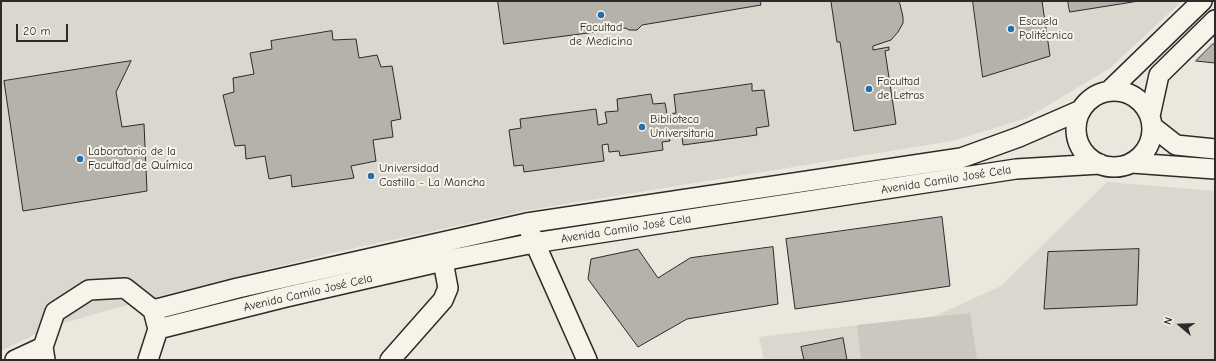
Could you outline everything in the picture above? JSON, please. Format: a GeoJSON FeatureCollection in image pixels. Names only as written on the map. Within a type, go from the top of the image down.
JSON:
{"type":"FeatureCollection","features":[{"type":"Feature","properties":{"kind":"street"},"geometry":{"type":"LineString","coordinates":[[1202,1],[1110,91],[1093,97],[1081,110],[1076,124],[1078,142],[1086,155],[1100,164],[1117,167],[1132,162],[1145,151],[1152,134],[1151,122],[1159,75],[1215,20]]}},
{"type":"Feature","properties":{"kind":"street"},"geometry":{"type":"LineString","coordinates":[[1110,91],[1129,94],[1140,101],[1151,122],[1176,145],[1215,149]]}},
{"type":"Feature","properties":{"kind":"street","name":"Avenida Camilo José Cela"},"geometry":{"type":"LineString","coordinates":[[153,310],[527,223],[961,158],[1019,137],[1081,110]]}},
{"type":"Feature","properties":{"kind":"street"},"geometry":{"type":"LineString","coordinates":[[1132,162],[1215,169]]}},
{"type":"Feature","properties":{"kind":"street","name":"Avenida Camilo José Cela"},"geometry":{"type":"LineString","coordinates":[[158,329],[286,297],[443,261],[534,243],[1016,169],[1100,164]]}},
{"type":"Feature","properties":{"kind":"street"},"geometry":{"type":"LineString","coordinates":[[527,223],[534,243],[587,360]]}},
{"type":"Feature","properties":{"kind":"street"},"geometry":{"type":"LineString","coordinates":[[390,360],[443,300],[448,288],[443,261]]}},
{"type":"Feature","properties":{"kind":"street"},"geometry":{"type":"LineString","coordinates":[[15,360],[44,353],[55,312],[89,290],[125,288],[153,310],[158,329],[148,360]]}},
{"type":"Feature","properties":{"kind":"shaded area","name":"Universidad Castilla - La Mancha"},"geometry":{"type":"Polygon","coordinates":[[[1,1],[1182,1],[1110,68],[1027,118],[952,141],[529,210],[332,253],[160,296],[52,326],[1,351],[1,1]]]}},
{"type":"Feature","properties":{"kind":"shaded area"},"geometry":{"type":"Polygon","coordinates":[[[1107,182],[1215,191],[1215,360],[764,360],[759,337],[935,316],[1001,286],[1107,182]]]}},
{"type":"Feature","properties":{"kind":"shaded area"},"geometry":{"type":"Polygon","coordinates":[[[970,313],[977,360],[861,360],[857,325],[970,313]]]}},
{"type":"Feature","properties":{"kind":"building","name":"Facultad de Medicina"},"geometry":{"type":"Polygon","coordinates":[[[498,1],[760,1],[761,5],[642,25],[637,30],[629,30],[626,28],[504,44],[498,1]]]}},
{"type":"Feature","properties":{"kind":"building","name":"Facultad de Letras"},"geometry":{"type":"Polygon","coordinates":[[[898,1],[900,4],[903,23],[898,32],[891,40],[873,46],[873,50],[889,47],[889,50],[885,51],[896,124],[854,131],[840,42],[837,42],[831,2],[898,1]]]}},
{"type":"Feature","properties":{"kind":"building","name":"Escuela Politécnica"},"geometry":{"type":"Polygon","coordinates":[[[973,1],[1042,1],[1050,56],[983,77],[973,1]]]}},
{"type":"Feature","properties":{"kind":"building","name":"Escuela Politécnica"},"geometry":{"type":"Polygon","coordinates":[[[1068,1],[1139,1],[1070,12],[1068,1]]]}},
{"type":"Feature","properties":{"kind":"building"},"geometry":{"type":"Polygon","coordinates":[[[332,31],[333,40],[356,39],[359,58],[377,55],[381,67],[392,66],[401,119],[391,121],[393,137],[373,140],[376,161],[351,166],[354,178],[292,187],[291,175],[269,179],[265,156],[246,159],[245,145],[235,146],[223,95],[234,92],[233,78],[254,74],[250,53],[272,49],[271,41],[332,31]]]}},
{"type":"Feature","properties":{"kind":"building"},"geometry":{"type":"Polygon","coordinates":[[[1213,44],[1215,44],[1215,63],[1196,61],[1213,44]]]}},
{"type":"Feature","properties":{"kind":"building","name":"Laboratorio de la Facultad de Química"},"geometry":{"type":"Polygon","coordinates":[[[131,61],[116,92],[122,127],[144,124],[147,191],[23,211],[4,81],[131,61]]]}},
{"type":"Feature","properties":{"kind":"building","name":"Biblioteca Universitaria"},"geometry":{"type":"Polygon","coordinates":[[[752,84],[752,91],[764,90],[769,126],[756,128],[757,135],[683,145],[681,130],[668,131],[670,141],[662,142],[663,150],[620,156],[619,151],[609,152],[608,144],[602,145],[604,161],[524,172],[523,165],[514,166],[509,130],[521,128],[520,119],[596,109],[598,125],[607,123],[605,112],[618,111],[617,99],[651,94],[653,104],[665,103],[667,114],[676,113],[674,95],[752,84]]]}},
{"type":"Feature","properties":{"kind":"building"},"geometry":{"type":"Polygon","coordinates":[[[942,217],[950,286],[795,309],[786,239],[942,217]]]}},
{"type":"Feature","properties":{"kind":"building"},"geometry":{"type":"Polygon","coordinates":[[[773,247],[778,304],[687,319],[638,347],[588,279],[591,259],[638,249],[658,278],[690,258],[773,247]]]}},
{"type":"Feature","properties":{"kind":"building"},"geometry":{"type":"Polygon","coordinates":[[[1139,249],[1137,305],[1044,309],[1048,252],[1139,249]]]}},
{"type":"Feature","properties":{"kind":"building"},"geometry":{"type":"Polygon","coordinates":[[[843,338],[847,360],[804,360],[801,347],[843,338]]]}},
{"type":"Feature","properties":{"kind":"place","name":"Facultad de Medicina"},"geometry":{"type":"Point","coordinates":[601,15]}},
{"type":"Feature","properties":{"kind":"place","name":"Escuela Politécnica"},"geometry":{"type":"Point","coordinates":[1011,29]}},
{"type":"Feature","properties":{"kind":"place","name":"Facultad de Letras"},"geometry":{"type":"Point","coordinates":[869,89]}},
{"type":"Feature","properties":{"kind":"place","name":"Biblioteca Universitaria"},"geometry":{"type":"Point","coordinates":[642,127]}},
{"type":"Feature","properties":{"kind":"place","name":"Laboratorio de la Facultad de Química"},"geometry":{"type":"Point","coordinates":[80,159]}},
{"type":"Feature","properties":{"kind":"place","name":"Universidad Castilla - La Mancha"},"geometry":{"type":"Point","coordinates":[371,176]}}]}
